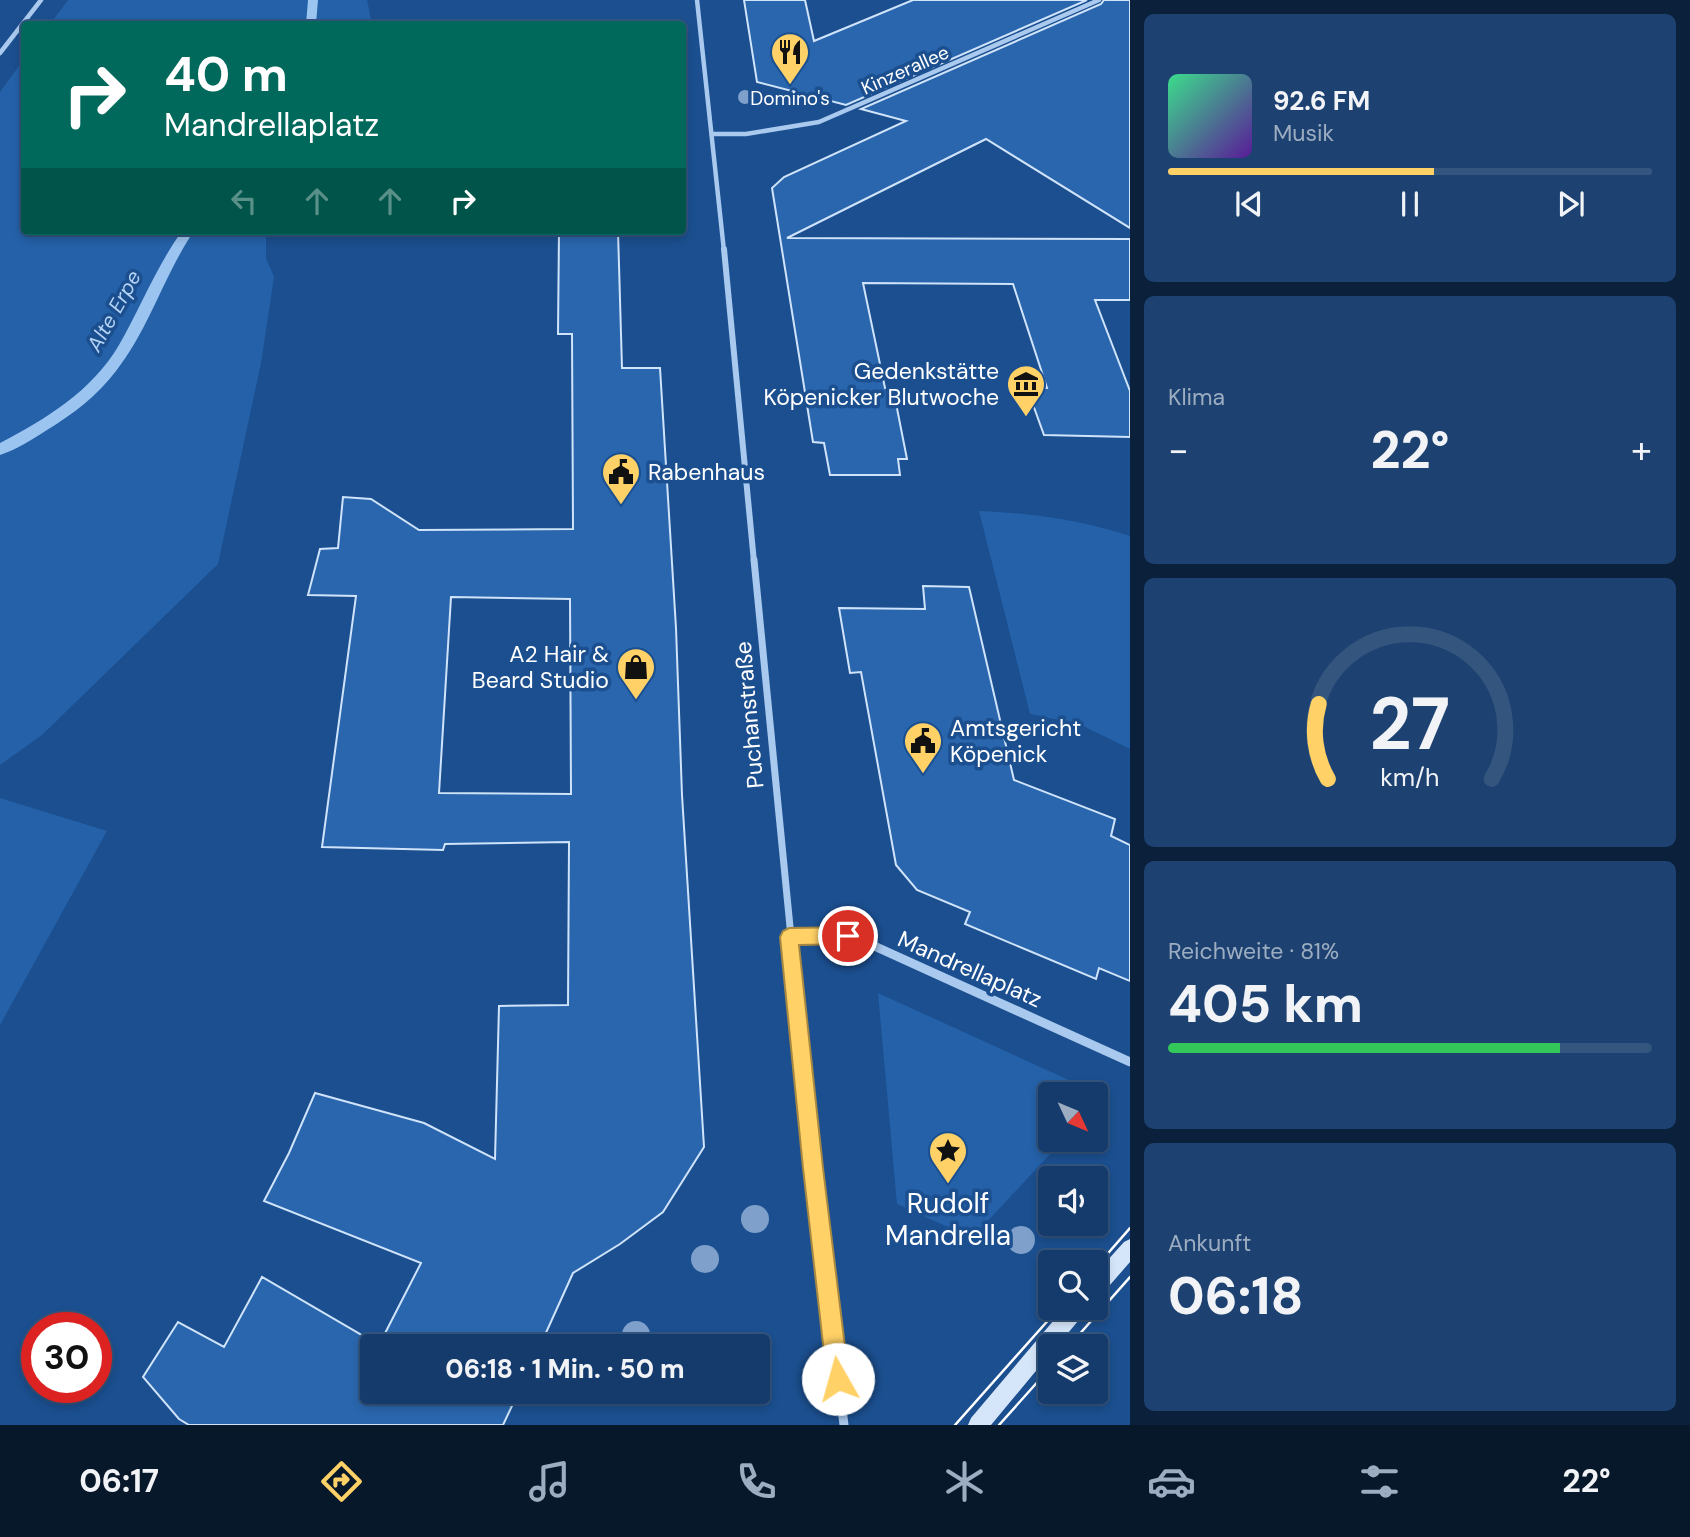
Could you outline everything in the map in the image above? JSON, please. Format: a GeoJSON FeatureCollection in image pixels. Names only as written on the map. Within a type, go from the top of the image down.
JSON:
{"type":"FeatureCollection","features":[{"type":"Feature","properties":{"kind":"street"},"geometry":{"type":"LineString","coordinates":[[25,21],[41,0]]}},
{"type":"Feature","properties":{"kind":"street","name":"Puchanstraße"},"geometry":{"type":"LineString","coordinates":[[696,0],[713,134],[789,937],[844,1425]]}},
{"type":"Feature","properties":{"kind":"street","name":"Kinzerallee"},"geometry":{"type":"LineString","coordinates":[[713,134],[746,134],[819,122],[1099,0]]}},
{"type":"Feature","properties":{"kind":"street"},"geometry":{"type":"LineString","coordinates":[[0,53],[21,26]]}},
{"type":"Feature","properties":{"kind":"street","name":"Mandrellaplatz"},"geometry":{"type":"LineString","coordinates":[[789,937],[851,936],[1130,1062]]}},
{"type":"Feature","properties":{"kind":"street"},"geometry":{"type":"LineString","coordinates":[[1108,1273],[1130,1248]]}},
{"type":"Feature","properties":{"kind":"street"},"geometry":{"type":"LineString","coordinates":[[978,1425],[1066,1320]]}},
{"type":"Feature","properties":{"kind":"shaded area"},"geometry":{"type":"Polygon","coordinates":[[[68,0],[367,0],[371,21],[52,21],[68,0]]]}},
{"type":"Feature","properties":{"kind":"shaded area"},"geometry":{"type":"Polygon","coordinates":[[[21,63],[21,235],[266,235],[266,258],[274,277],[261,363],[218,564],[42,735],[0,765],[0,92],[21,63]]]}},
{"type":"Feature","properties":{"kind":"shaded area"},"geometry":{"type":"Polygon","coordinates":[[[979,511],[1055,518],[1130,536],[1130,749],[1079,724],[1030,714],[979,511]]]}},
{"type":"Feature","properties":{"kind":"shaded area"},"geometry":{"type":"Polygon","coordinates":[[[0,798],[107,831],[0,1025],[0,798]]]}},
{"type":"Feature","properties":{"kind":"shaded area"},"geometry":{"type":"Polygon","coordinates":[[[878,993],[1073,1082],[1038,1082],[1038,1152],[1052,1152],[972,1238],[897,1204],[878,993]]]}},
{"type":"Feature","properties":{"kind":"building"},"geometry":{"type":"Polygon","coordinates":[[[744,0],[805,0],[814,41],[913,0],[1087,0],[846,105],[757,82],[744,0]]]}},
{"type":"Feature","properties":{"kind":"building"},"geometry":{"type":"Polygon","coordinates":[[[1104,0],[1130,0],[1130,228],[986,139],[787,238],[1130,239],[1130,300],[1095,300],[1130,391],[1130,437],[1044,435],[1027,388],[1047,388],[1013,284],[863,283],[885,388],[893,388],[907,459],[898,459],[900,475],[830,475],[824,443],[813,442],[772,188],[784,177],[906,121],[861,109],[1101,4],[1104,0]]]}},
{"type":"Feature","properties":{"kind":"building"},"geometry":{"type":"Polygon","coordinates":[[[559,235],[618,235],[622,368],[660,368],[676,628],[682,795],[704,1147],[663,1212],[620,1244],[573,1273],[545,1334],[385,1334],[421,1263],[264,1201],[289,1153],[315,1093],[424,1123],[495,1159],[499,1006],[568,1005],[569,842],[445,844],[443,850],[322,847],[356,596],[308,595],[320,549],[338,548],[343,497],[371,499],[419,530],[573,529],[572,334],[558,334],[559,235]],[[451,597],[439,793],[571,794],[570,599],[451,597]]]}},
{"type":"Feature","properties":{"kind":"building","name":"Amtsgericht Köpenick"},"geometry":{"type":"Polygon","coordinates":[[[923,586],[969,587],[1014,780],[1115,819],[1111,836],[1130,845],[1130,981],[1099,968],[1096,979],[965,924],[970,912],[917,890],[896,865],[861,672],[850,673],[839,608],[925,609],[923,586]]]}},
{"type":"Feature","properties":{"kind":"building"},"geometry":{"type":"Polygon","coordinates":[[[262,1277],[360,1334],[360,1404],[513,1404],[503,1425],[189,1425],[179,1419],[143,1377],[178,1322],[224,1347],[262,1277]]]}},
{"type":"Feature","properties":{"kind":"waterway","name":"Alte Erpe"},"geometry":{"type":"LineString","coordinates":[[311,21],[313,0]]}},
{"type":"Feature","properties":{"kind":"waterway","name":"Alte Erpe"},"geometry":{"type":"LineString","coordinates":[[0,450],[53,420],[99,382],[124,349],[169,259],[185,235]]}},
{"type":"Feature","properties":{"kind":"tram line"},"geometry":{"type":"LineString","coordinates":[[1108,1253],[1130,1228]]}},
{"type":"Feature","properties":{"kind":"tram line"},"geometry":{"type":"LineString","coordinates":[[1080,1334],[1130,1277]]}},
{"type":"Feature","properties":{"kind":"tram line"},"geometry":{"type":"LineString","coordinates":[[955,1425],[1048,1320]]}},
{"type":"Feature","properties":{"kind":"tram line"},"geometry":{"type":"LineString","coordinates":[[999,1425],[1038,1381]]}},
{"type":"Feature","properties":{"kind":"place","name":"Domino's"},"geometry":{"type":"Point","coordinates":[790,86]}},
{"type":"Feature","properties":{"kind":"place","name":"Gedenkstätte Köpenicker Blutwoche"},"geometry":{"type":"Point","coordinates":[1026,418]}},
{"type":"Feature","properties":{"kind":"place","name":"Rabenhaus"},"geometry":{"type":"Point","coordinates":[621,506]}},
{"type":"Feature","properties":{"kind":"place","name":"A2 Hair & Beard Studio"},"geometry":{"type":"Point","coordinates":[636,701]}},
{"type":"Feature","properties":{"kind":"place","name":"Amtsgericht Köpenick"},"geometry":{"type":"Point","coordinates":[923,775]}},
{"type":"Feature","properties":{"kind":"place","name":"Rudolf Mandrella"},"geometry":{"type":"Point","coordinates":[948,1185]}},
{"type":"Feature","properties":{"kind":"route"},"geometry":{"type":"LineString","coordinates":[[838,1379],[789,937],[848,936]]}}]}
